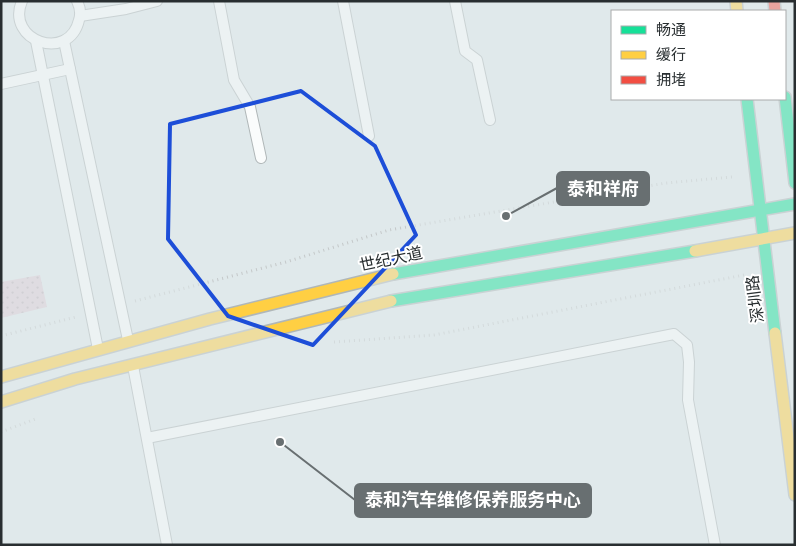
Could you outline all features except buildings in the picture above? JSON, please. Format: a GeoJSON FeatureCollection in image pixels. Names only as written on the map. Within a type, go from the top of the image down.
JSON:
{"type":"FeatureCollection","features":[{"type":"Feature","properties":{"kind":"street","name":"深圳路"},"geometry":{"type":"LineString","coordinates":[[748,100],[795,495]]}},
{"type":"Feature","properties":{"kind":"street"},"geometry":{"type":"LineString","coordinates":[[785,100],[795,183]]}},
{"type":"Feature","properties":{"kind":"street","name":"世纪大道"},"geometry":{"type":"LineString","coordinates":[[1,402],[100,361],[131,353],[210,319],[390,274],[795,204]]}},
{"type":"Feature","properties":{"kind":"street","name":"世纪大道"},"geometry":{"type":"LineString","coordinates":[[1,377],[100,361],[131,353],[390,302],[795,233]]}},
{"type":"Feature","properties":{"kind":"lane"},"geometry":{"type":"LineString","coordinates":[[22,1],[19,17],[22,26],[28,35],[36,41],[45,44],[55,44],[64,41],[78,26],[80,6],[77,1]]}},
{"type":"Feature","properties":{"kind":"lane"},"geometry":{"type":"LineString","coordinates":[[80,16],[125,5],[157,1]]}},
{"type":"Feature","properties":{"kind":"lane"},"geometry":{"type":"LineString","coordinates":[[219,1],[234,80],[250,107],[261,158]]}},
{"type":"Feature","properties":{"kind":"lane"},"geometry":{"type":"LineString","coordinates":[[343,1],[369,136]]}},
{"type":"Feature","properties":{"kind":"lane"},"geometry":{"type":"LineString","coordinates":[[455,1],[465,51],[477,60],[490,120]]}},
{"type":"Feature","properties":{"kind":"lane"},"geometry":{"type":"LineString","coordinates":[[36,41],[100,361]]}},
{"type":"Feature","properties":{"kind":"lane"},"geometry":{"type":"LineString","coordinates":[[64,41],[131,353],[167,545]]}},
{"type":"Feature","properties":{"kind":"lane"},"geometry":{"type":"LineString","coordinates":[[1,84],[70,69]]}},
{"type":"Feature","properties":{"kind":"lane"},"geometry":{"type":"LineString","coordinates":[[147,438],[674,334],[687,345],[689,362],[688,400],[715,545]]}},
{"type":"Feature","properties":{"kind":"path"},"geometry":{"type":"LineString","coordinates":[[120,305],[286,262],[388,230],[666,183],[756,174]]}},
{"type":"Feature","properties":{"kind":"path"},"geometry":{"type":"LineString","coordinates":[[326,342],[434,335],[768,271]]}},
{"type":"Feature","properties":{"kind":"path"},"geometry":{"type":"LineString","coordinates":[[1,336],[91,313]]}},
{"type":"Feature","properties":{"kind":"path"},"geometry":{"type":"LineString","coordinates":[[1,432],[44,416]]}},
{"type":"Feature","properties":{"kind":"highlighted area"},"geometry":{"type":"Polygon","coordinates":[[[301,91],[375,146],[416,235],[313,345],[228,316],[168,239],[170,124],[301,91]]]}},
{"type":"Feature","properties":{"kind":"shaded area"},"geometry":{"type":"Polygon","coordinates":[[[40,275],[47,307],[1,318],[1,282],[40,275]]]}},
{"type":"Feature","properties":{"kind":"traffic: fast"},"geometry":{"type":"LineString","coordinates":[[747,100],[775,333]]}},
{"type":"Feature","properties":{"kind":"traffic: fast"},"geometry":{"type":"LineString","coordinates":[[785,100],[795,183]]}},
{"type":"Feature","properties":{"kind":"traffic: fast"},"geometry":{"type":"LineString","coordinates":[[393,274],[795,204]]}},
{"type":"Feature","properties":{"kind":"traffic: fast"},"geometry":{"type":"LineString","coordinates":[[391,301],[695,251]]}},
{"type":"Feature","properties":{"kind":"traffic: slow"},"geometry":{"type":"LineString","coordinates":[[736,1],[737,10]]}},
{"type":"Feature","properties":{"kind":"traffic: slow"},"geometry":{"type":"LineString","coordinates":[[695,251],[795,233]]}},
{"type":"Feature","properties":{"kind":"traffic: slow"},"geometry":{"type":"LineString","coordinates":[[1,377],[210,319],[393,274]]}},
{"type":"Feature","properties":{"kind":"traffic: slow"},"geometry":{"type":"LineString","coordinates":[[1,402],[75,379],[391,301]]}},
{"type":"Feature","properties":{"kind":"traffic: slow"},"geometry":{"type":"LineString","coordinates":[[775,333],[795,495]]}},
{"type":"Feature","properties":{"kind":"traffic: jam"},"geometry":{"type":"LineString","coordinates":[[774,1],[775,10]]}},
{"type":"Feature","properties":{"kind":"place","name":"泰和祥府"},"geometry":{"type":"Point","coordinates":[506,216]}},
{"type":"Feature","properties":{"kind":"place","name":"泰和汽车维修保养服务中心"},"geometry":{"type":"Point","coordinates":[280,442]}}]}
